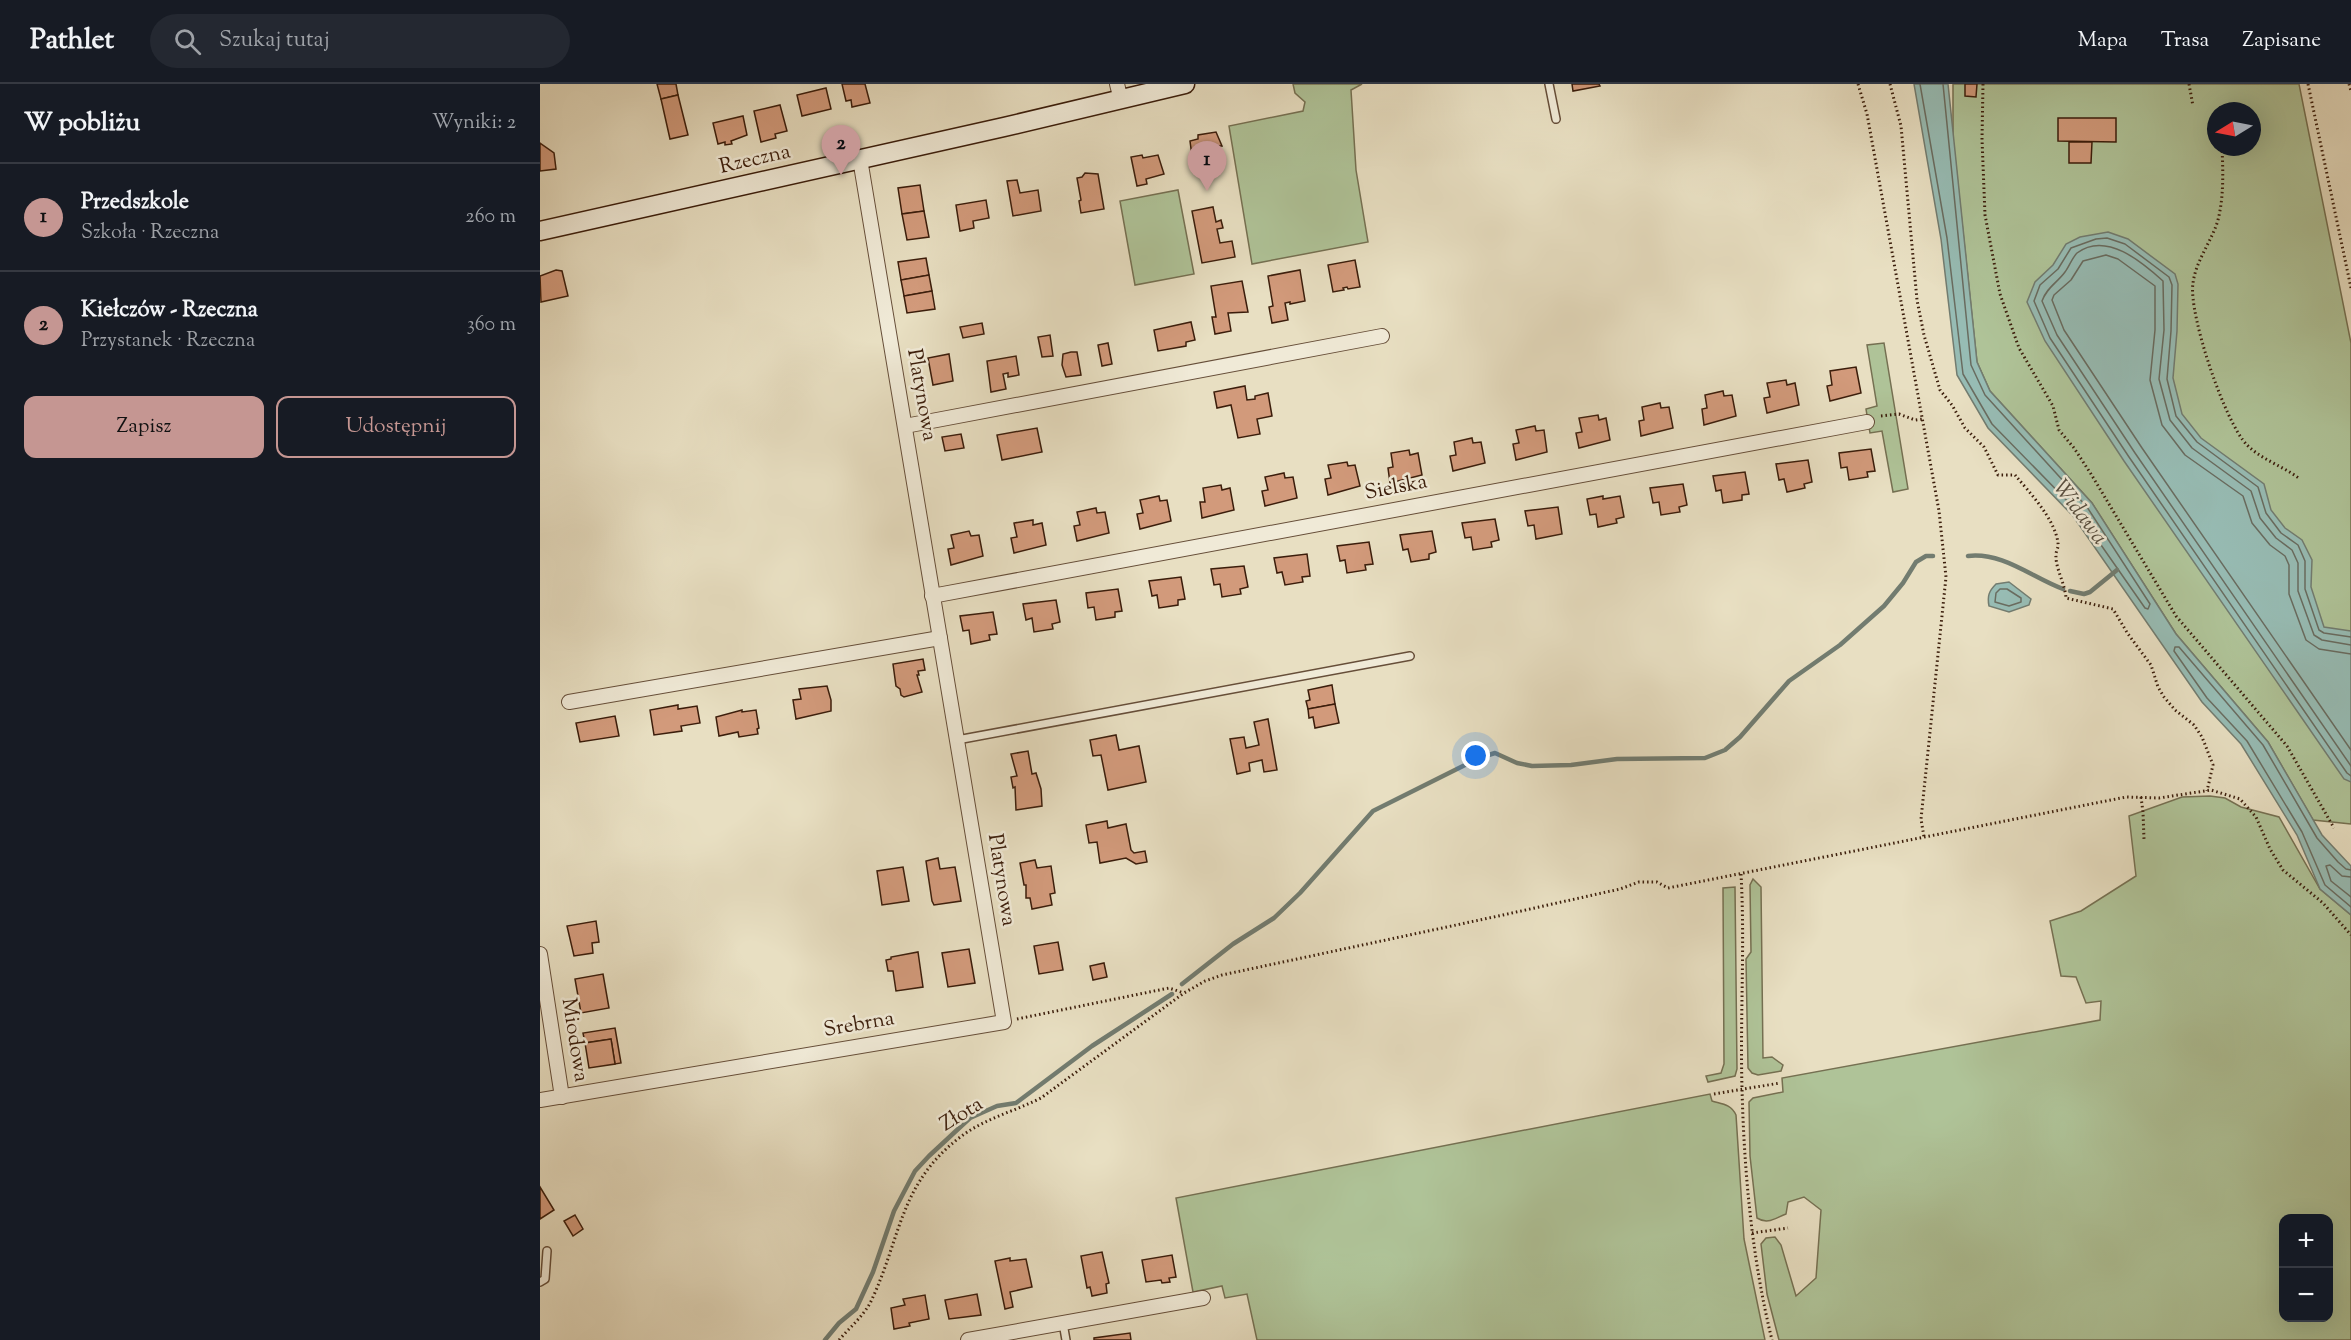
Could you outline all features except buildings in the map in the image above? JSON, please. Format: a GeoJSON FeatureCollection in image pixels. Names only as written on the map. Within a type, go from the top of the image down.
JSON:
{"type":"FeatureCollection","features":[{"type":"Feature","properties":{"kind":"street","name":"Rzeczna"},"geometry":{"type":"LineString","coordinates":[[540,231],[860,159],[1119,92],[1185,84]]}},
{"type":"Feature","properties":{"kind":"street","name":"Platynowa"},"geometry":{"type":"LineString","coordinates":[[860,159],[1004,1022]]}},
{"type":"Feature","properties":{"kind":"street"},"geometry":{"type":"LineString","coordinates":[[905,426],[1382,336]]}},
{"type":"Feature","properties":{"kind":"street","name":"Sielska"},"geometry":{"type":"LineString","coordinates":[[933,596],[1867,422]]}},
{"type":"Feature","properties":{"kind":"street"},"geometry":{"type":"LineString","coordinates":[[569,702],[940,638]]}},
{"type":"Feature","properties":{"kind":"street","name":"Miodowa"},"geometry":{"type":"LineString","coordinates":[[540,954],[562,1097]]}},
{"type":"Feature","properties":{"kind":"street","name":"Srebrna"},"geometry":{"type":"LineString","coordinates":[[540,1100],[1004,1022]]}},
{"type":"Feature","properties":{"kind":"street"},"geometry":{"type":"LineString","coordinates":[[968,1340],[1203,1298]]}},
{"type":"Feature","properties":{"kind":"lane"},"geometry":{"type":"LineString","coordinates":[[1549,84],[1556,119]]}},
{"type":"Feature","properties":{"kind":"lane"},"geometry":{"type":"LineString","coordinates":[[957,740],[1410,656]]}},
{"type":"Feature","properties":{"kind":"lane"},"geometry":{"type":"LineString","coordinates":[[540,1282],[545,1279],[547,1251]]}},
{"type":"Feature","properties":{"kind":"lane"},"geometry":{"type":"LineString","coordinates":[[1063,1323],[1066,1340]]}},
{"type":"Feature","properties":{"kind":"path"},"geometry":{"type":"LineString","coordinates":[[1858,84],[1867,114],[1923,419],[1939,511],[1946,578],[1921,819],[1924,837]]}},
{"type":"Feature","properties":{"kind":"path"},"geometry":{"type":"LineString","coordinates":[[1890,84],[1901,126],[1917,300],[1924,335],[1940,390],[1965,428],[1984,447],[1998,474],[2014,475],[2037,500],[2058,543],[2056,557],[2065,583],[2066,598],[2113,609],[2128,634],[2151,664],[2158,687],[2164,697],[2175,710],[2194,725],[2202,737],[2213,765],[2207,791],[2240,799],[2256,817],[2270,849],[2283,870],[2323,903],[2351,934]]}},
{"type":"Feature","properties":{"kind":"path"},"geometry":{"type":"LineString","coordinates":[[1983,84],[1982,139],[1985,215],[2000,294],[2019,348],[2053,406],[2059,430],[2091,474],[2176,616],[2287,746],[2334,828]]}},
{"type":"Feature","properties":{"kind":"path"},"geometry":{"type":"LineString","coordinates":[[2189,84],[2193,106]]}},
{"type":"Feature","properties":{"kind":"path"},"geometry":{"type":"LineString","coordinates":[[2308,84],[2351,288]]}},
{"type":"Feature","properties":{"kind":"path"},"geometry":{"type":"LineString","coordinates":[[2349,84],[2351,90]]}},
{"type":"Feature","properties":{"kind":"path"},"geometry":{"type":"LineString","coordinates":[[2222,156],[2223,186],[2218,221],[2201,255],[2192,283],[2193,306],[2223,406],[2245,444],[2265,459],[2287,469],[2300,479]]}},
{"type":"Feature","properties":{"kind":"path"},"geometry":{"type":"LineString","coordinates":[[1867,422],[1879,417],[1899,414],[1915,420],[1923,419]]}},
{"type":"Feature","properties":{"kind":"path","name":"Złota"},"geometry":{"type":"LineString","coordinates":[[839,1340],[873,1298],[902,1214],[914,1189],[937,1158],[976,1126],[1041,1098],[1184,993],[1205,981],[1222,975],[1588,896],[1639,882],[1657,882],[1668,888],[2126,797],[2159,798],[2207,791]]}},
{"type":"Feature","properties":{"kind":"path"},"geometry":{"type":"LineString","coordinates":[[2140,797],[2144,839]]}},
{"type":"Feature","properties":{"kind":"path"},"geometry":{"type":"LineString","coordinates":[[1741,874],[1742,1089],[1752,1233],[1757,1270],[1772,1340]]}},
{"type":"Feature","properties":{"kind":"path"},"geometry":{"type":"LineString","coordinates":[[1004,1022],[1169,988],[1184,993]]}},
{"type":"Feature","properties":{"kind":"path"},"geometry":{"type":"LineString","coordinates":[[1714,1094],[1780,1083]]}},
{"type":"Feature","properties":{"kind":"path"},"geometry":{"type":"LineString","coordinates":[[1752,1233],[1788,1228]]}},
{"type":"Feature","properties":{"kind":"green space"},"geometry":{"type":"Polygon","coordinates":[[[1293,84],[1362,84],[1351,90],[1356,170],[1368,242],[1252,264],[1229,126],[1303,111],[1305,102],[1295,93],[1293,84]]]}},
{"type":"Feature","properties":{"kind":"green space"},"geometry":{"type":"Polygon","coordinates":[[[1953,84],[2299,84],[2351,343],[2351,824],[2313,820],[2268,742],[2176,634],[2092,503],[1990,391],[1977,362],[1953,139],[1953,84]]]}},
{"type":"Feature","properties":{"kind":"green space"},"geometry":{"type":"Polygon","coordinates":[[[1178,190],[1194,274],[1135,285],[1120,201],[1178,190]]]}},
{"type":"Feature","properties":{"kind":"green space"},"geometry":{"type":"Polygon","coordinates":[[[1884,343],[1908,489],[1893,492],[1882,431],[1870,433],[1866,409],[1877,406],[1867,345],[1884,343]]]}},
{"type":"Feature","properties":{"kind":"green space"},"geometry":{"type":"Polygon","coordinates":[[[2210,796],[2225,798],[2241,807],[2279,817],[2320,889],[2351,915],[2351,1340],[1779,1340],[1767,1294],[1761,1244],[1766,1238],[1775,1237],[1781,1245],[1796,1296],[1816,1278],[1821,1210],[1804,1197],[1788,1202],[1786,1214],[1775,1219],[1768,1221],[1757,1218],[1750,1156],[1749,1102],[1753,1098],[1783,1092],[1782,1078],[2100,1020],[2101,1001],[2086,1003],[2076,977],[2061,976],[2050,921],[2081,911],[2136,876],[2129,816],[2182,797],[2210,796]]]}},
{"type":"Feature","properties":{"kind":"green space"},"geometry":{"type":"Polygon","coordinates":[[[1753,879],[1761,887],[1763,1058],[1772,1057],[1783,1065],[1781,1071],[1758,1075],[1752,1073],[1748,1068],[1746,959],[1751,952],[1750,885],[1753,879]]]}},
{"type":"Feature","properties":{"kind":"green space"},"geometry":{"type":"Polygon","coordinates":[[[1735,887],[1737,1069],[1735,1076],[1708,1082],[1706,1076],[1721,1073],[1724,1064],[1723,888],[1735,887]]]}},
{"type":"Feature","properties":{"kind":"green space"},"geometry":{"type":"Polygon","coordinates":[[[1710,1094],[1712,1101],[1729,1107],[1736,1115],[1744,1239],[1765,1340],[1257,1340],[1247,1294],[1225,1298],[1222,1286],[1193,1292],[1176,1198],[1710,1094]]]}},
{"type":"Feature","properties":{"kind":"water","name":"Widawa"},"geometry":{"type":"Polygon","coordinates":[[[1914,84],[1948,84],[1977,362],[1990,391],[2092,503],[2176,634],[2268,742],[2322,835],[2351,866],[2351,915],[2320,889],[2297,835],[2241,744],[2202,702],[2073,516],[1988,428],[1957,375],[1941,239],[1914,84]]]}},
{"type":"Feature","properties":{"kind":"water"},"geometry":{"type":"Polygon","coordinates":[[[2108,232],[2128,239],[2175,274],[2178,284],[2173,378],[2182,414],[2201,438],[2264,484],[2271,510],[2285,528],[2302,540],[2312,560],[2311,587],[2324,627],[2351,631],[2351,782],[2344,779],[2124,461],[2045,341],[2027,302],[2035,282],[2053,265],[2066,244],[2080,237],[2108,232]]]}},
{"type":"Feature","properties":{"kind":"water"},"geometry":{"type":"Polygon","coordinates":[[[2009,582],[2031,599],[2029,605],[2009,612],[1989,606],[1990,591],[1996,584],[2009,582]]]}},
{"type":"Feature","properties":{"kind":"waterway"},"geometry":{"type":"LineString","coordinates":[[1182,984],[1233,944],[1274,918],[1300,893],[1373,811],[1479,758],[1495,753],[1517,763],[1532,766],[1571,765],[1617,759],[1705,758],[1725,750],[1740,737],[1789,681],[1840,645],[1884,606],[1903,583],[1916,562],[1926,556],[1933,556]]}},
{"type":"Feature","properties":{"kind":"waterway"},"geometry":{"type":"LineString","coordinates":[[1968,556],[1993,558],[2017,566],[2063,589]]}},
{"type":"Feature","properties":{"kind":"waterway"},"geometry":{"type":"LineString","coordinates":[[2070,591],[2084,594],[2090,592],[2117,570]]}},
{"type":"Feature","properties":{"kind":"waterway"},"geometry":{"type":"LineString","coordinates":[[825,1340],[839,1323],[856,1309],[873,1272],[894,1211],[915,1171],[929,1156],[970,1118],[997,1106],[1016,1103],[1092,1046],[1172,994]]}},
{"type":"Feature","properties":{"kind":"place","name":"Kiełczów - Rzeczna"},"geometry":{"type":"Point","coordinates":[841,175]}},
{"type":"Feature","properties":{"kind":"place","name":"Przedszkole"},"geometry":{"type":"Point","coordinates":[1207,191]}}]}
